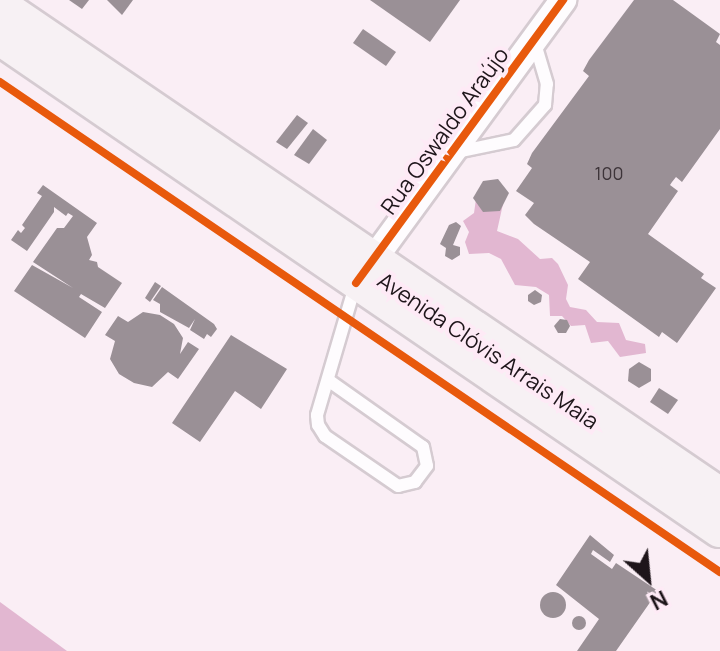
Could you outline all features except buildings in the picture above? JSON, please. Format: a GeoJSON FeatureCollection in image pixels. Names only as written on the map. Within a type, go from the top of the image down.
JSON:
{"type":"FeatureCollection","features":[{"type":"Feature","properties":{"kind":"main road","name":"Avenida Clóvis Arrais Maia"},"geometry":{"type":"LineString","coordinates":[[0,2],[364,272],[719,519]]}},
{"type":"Feature","properties":{"kind":"main road","name":"Avenida Clóvis Arrais Maia"},"geometry":{"type":"LineString","coordinates":[[0,37],[364,272]]}},
{"type":"Feature","properties":{"kind":"street","name":"Rua Oswaldo Araújo"},"geometry":{"type":"LineString","coordinates":[[364,272],[563,0]]}},
{"type":"Feature","properties":{"kind":"lane"},"geometry":{"type":"LineString","coordinates":[[450,154],[514,140],[545,105],[547,84],[534,40]]}},
{"type":"Feature","properties":{"kind":"lane"},"geometry":{"type":"LineString","coordinates":[[328,380],[423,447],[427,466],[415,482],[398,486],[325,436],[317,415],[328,380],[364,272]]}},
{"type":"Feature","properties":{"kind":"shaded area"},"geometry":{"type":"Polygon","coordinates":[[[476,199],[503,204],[497,231],[518,239],[540,259],[552,258],[558,264],[568,285],[566,299],[570,307],[586,310],[597,322],[619,323],[626,340],[645,344],[646,353],[620,357],[608,341],[591,343],[585,325],[571,326],[562,316],[550,316],[549,295],[536,287],[515,285],[501,259],[489,253],[469,254],[465,242],[469,232],[463,221],[474,213],[476,199]]]}},
{"type":"Feature","properties":{"kind":"shaded area"},"geometry":{"type":"Polygon","coordinates":[[[0,602],[67,651],[0,651],[0,602]]]}},
{"type":"Feature","properties":{"kind":"cycle path"},"geometry":{"type":"LineString","coordinates":[[356,283],[563,0]]}},
{"type":"Feature","properties":{"kind":"cycle path"},"geometry":{"type":"LineString","coordinates":[[0,82],[720,572]]}}]}
